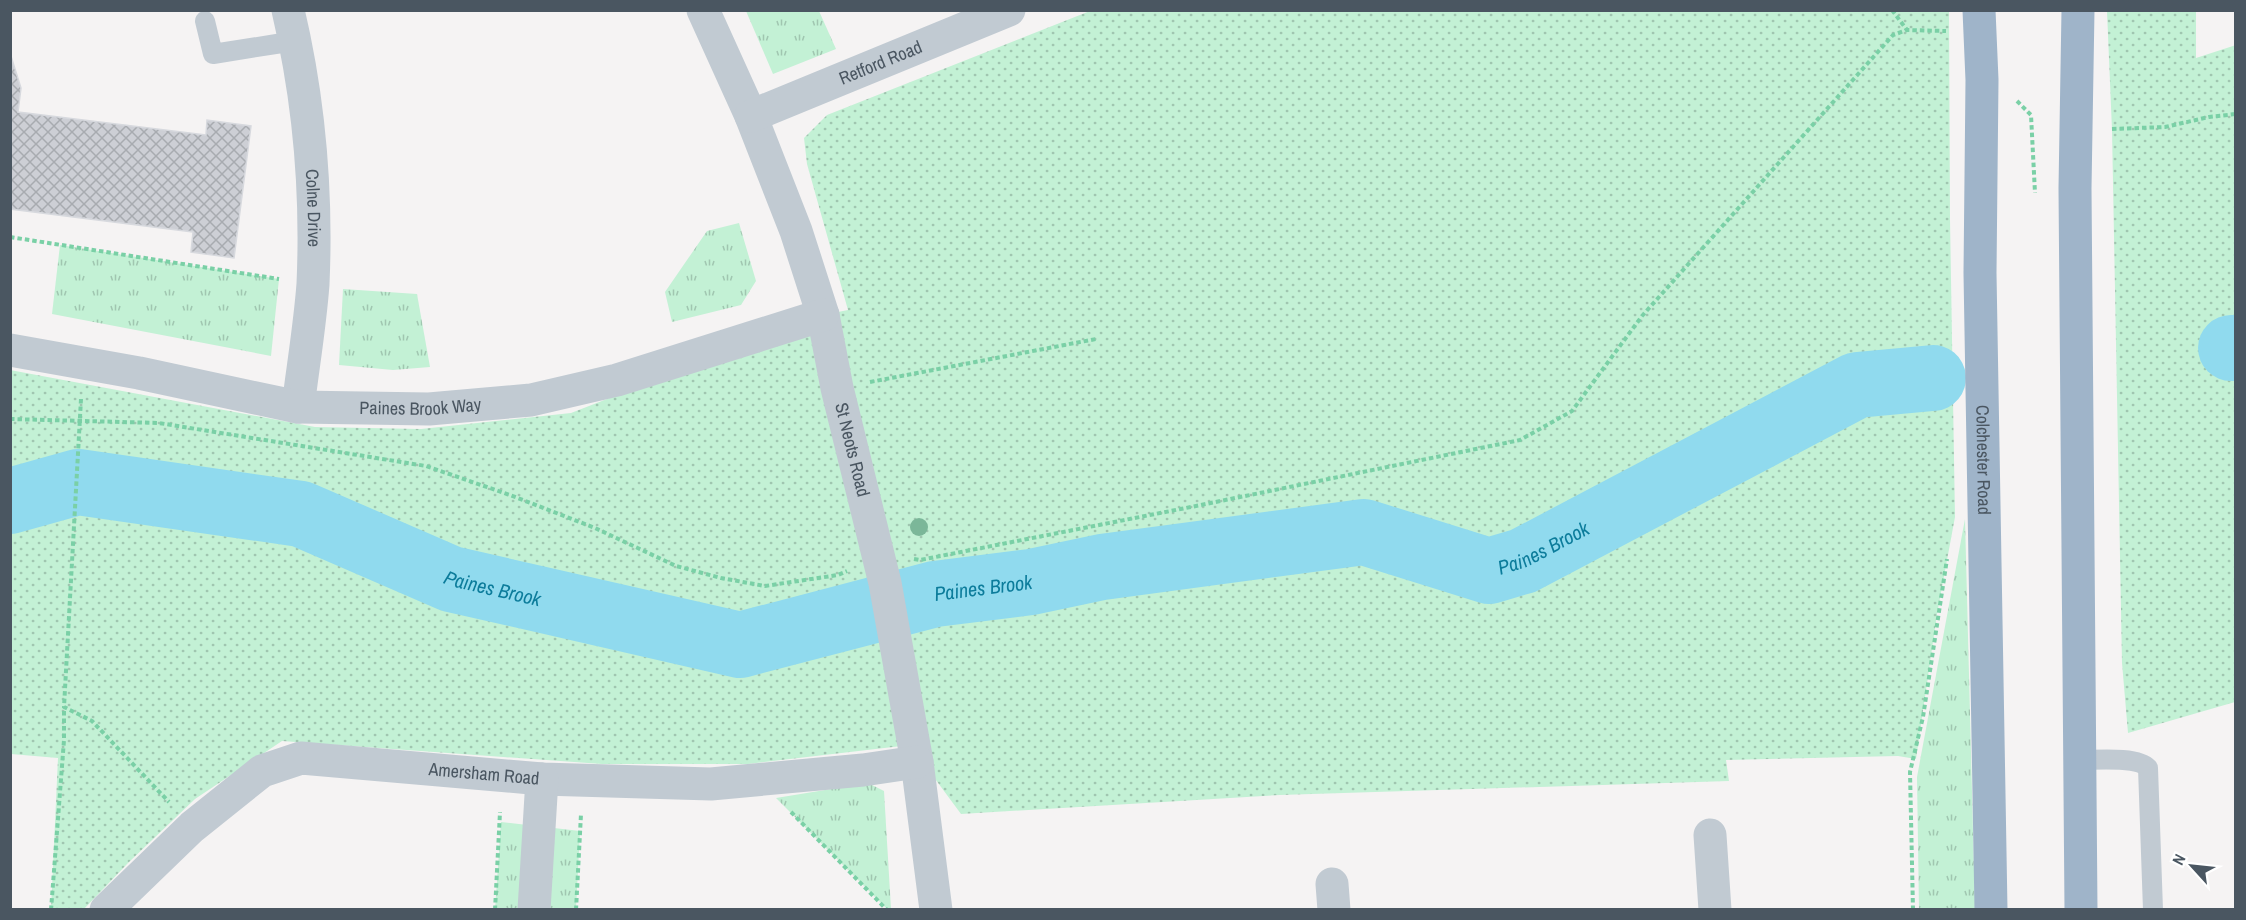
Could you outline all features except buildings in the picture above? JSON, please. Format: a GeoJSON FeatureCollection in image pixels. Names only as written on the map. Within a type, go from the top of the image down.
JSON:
{"type":"FeatureCollection","features":[{"type":"Feature","properties":{"kind":"highway","name":"Colchester Road"},"geometry":{"type":"LineString","coordinates":[[1979,10],[1982,80],[1980,273],[1990,909]]}},
{"type":"Feature","properties":{"kind":"highway"},"geometry":{"type":"LineString","coordinates":[[2078,10],[2075,188],[2081,909]]}},
{"type":"Feature","properties":{"kind":"street","name":"St Neots Road"},"geometry":{"type":"LineString","coordinates":[[703,10],[751,116],[796,231],[823,315],[837,388],[885,583],[893,638],[917,762],[936,909]]}},
{"type":"Feature","properties":{"kind":"street","name":"Retford Road"},"geometry":{"type":"LineString","coordinates":[[751,116],[1010,10]]}},
{"type":"Feature","properties":{"kind":"street","name":"Colne Drive"},"geometry":{"type":"LineString","coordinates":[[292,26],[312,175],[312,284],[298,407]]}},
{"type":"Feature","properties":{"kind":"street","name":"Paines Brook Way"},"geometry":{"type":"LineString","coordinates":[[10,350],[298,407],[429,409],[531,400],[617,380],[823,315]]}},
{"type":"Feature","properties":{"kind":"street","name":"Amersham Road"},"geometry":{"type":"LineString","coordinates":[[106,909],[192,827],[261,771],[301,758],[542,778],[711,784],[917,762]]}},
{"type":"Feature","properties":{"kind":"street"},"geometry":{"type":"LineString","coordinates":[[534,909],[542,778]]}},
{"type":"Feature","properties":{"kind":"street"},"geometry":{"type":"LineString","coordinates":[[1710,835],[1715,909]]}},
{"type":"Feature","properties":{"kind":"lane"},"geometry":{"type":"LineString","coordinates":[[206,21],[213,54],[292,26]]}},
{"type":"Feature","properties":{"kind":"lane"},"geometry":{"type":"LineString","coordinates":[[2079,760],[2106,759],[2142,762],[2148,768],[2152,909]]}},
{"type":"Feature","properties":{"kind":"path"},"geometry":{"type":"LineString","coordinates":[[1892,10],[1907,30]]}},
{"type":"Feature","properties":{"kind":"path"},"geometry":{"type":"LineString","coordinates":[[911,558],[920,560],[1520,440],[1572,411],[1642,316],[1893,36],[1907,30],[1950,31]]}},
{"type":"Feature","properties":{"kind":"path"},"geometry":{"type":"LineString","coordinates":[[2014,98],[2031,115],[2035,193]]}},
{"type":"Feature","properties":{"kind":"path"},"geometry":{"type":"LineString","coordinates":[[2108,128],[2165,127],[2235,114]]}},
{"type":"Feature","properties":{"kind":"path"},"geometry":{"type":"LineString","coordinates":[[10,237],[312,284]]}},
{"type":"Feature","properties":{"kind":"path"},"geometry":{"type":"LineString","coordinates":[[837,388],[1096,339]]}},
{"type":"Feature","properties":{"kind":"path"},"geometry":{"type":"LineString","coordinates":[[10,419],[159,423],[426,466],[595,528],[676,566],[721,578],[765,586],[838,575],[848,570]]}},
{"type":"Feature","properties":{"kind":"path"},"geometry":{"type":"LineString","coordinates":[[51,909],[64,740],[79,434]]}},
{"type":"Feature","properties":{"kind":"path"},"geometry":{"type":"LineString","coordinates":[[1913,909],[1910,772],[1923,717],[1937,614],[1949,549]]}},
{"type":"Feature","properties":{"kind":"path"},"geometry":{"type":"LineString","coordinates":[[64,707],[92,722],[192,827]]}},
{"type":"Feature","properties":{"kind":"path"},"geometry":{"type":"LineString","coordinates":[[495,909],[501,822],[498,775]]}},
{"type":"Feature","properties":{"kind":"path"},"geometry":{"type":"LineString","coordinates":[[576,909],[583,780]]}},
{"type":"Feature","properties":{"kind":"path"},"geometry":{"type":"LineString","coordinates":[[758,780],[887,909]]}},
{"type":"Feature","properties":{"kind":"green space"},"geometry":{"type":"Polygon","coordinates":[[[746,11],[819,11],[836,49],[773,74],[746,11]]]}},
{"type":"Feature","properties":{"kind":"green space"},"geometry":{"type":"Polygon","coordinates":[[[1090,11],[1949,11],[1955,517],[1937,614],[1916,759],[1898,756],[1726,760],[1729,781],[1280,795],[961,814],[910,745],[748,764],[602,764],[282,741],[195,799],[84,909],[51,909],[58,758],[11,754],[10,370],[315,427],[421,429],[571,413],[823,315],[848,310],[807,164],[804,138],[827,115],[1090,11]]]}},
{"type":"Feature","properties":{"kind":"green space"},"geometry":{"type":"Polygon","coordinates":[[[2107,11],[2196,11],[2196,58],[2236,45],[2235,702],[2128,733],[2122,663],[2112,130],[2107,11]]]}},
{"type":"Feature","properties":{"kind":"green space"},"geometry":{"type":"Polygon","coordinates":[[[739,223],[756,281],[741,305],[672,322],[665,292],[707,231],[739,223]]]}},
{"type":"Feature","properties":{"kind":"green space"},"geometry":{"type":"Polygon","coordinates":[[[60,245],[279,279],[271,356],[52,314],[60,245]]]}},
{"type":"Feature","properties":{"kind":"green space"},"geometry":{"type":"Polygon","coordinates":[[[343,289],[417,294],[430,367],[393,370],[339,365],[343,289]]]}},
{"type":"Feature","properties":{"kind":"green space"},"geometry":{"type":"Polygon","coordinates":[[[1965,519],[1975,909],[1919,910],[1917,777],[1965,519]]]}},
{"type":"Feature","properties":{"kind":"green space"},"geometry":{"type":"Polygon","coordinates":[[[868,783],[884,791],[891,909],[887,909],[776,798],[868,783]]]}},
{"type":"Feature","properties":{"kind":"green space"},"geometry":{"type":"Polygon","coordinates":[[[501,822],[580,831],[576,909],[495,910],[501,822]]]}},
{"type":"Feature","properties":{"kind":"waterway","name":"Paines Brook"},"geometry":{"type":"LineString","coordinates":[[2231,348],[2236,348]]}},
{"type":"Feature","properties":{"kind":"waterway","name":"Paines Brook"},"geometry":{"type":"LineString","coordinates":[[10,501],[78,482],[301,514],[451,579],[740,645],[935,594],[1031,582],[1102,567],[1364,532],[1489,571],[1523,561],[1857,385],[1933,378]]}}]}
